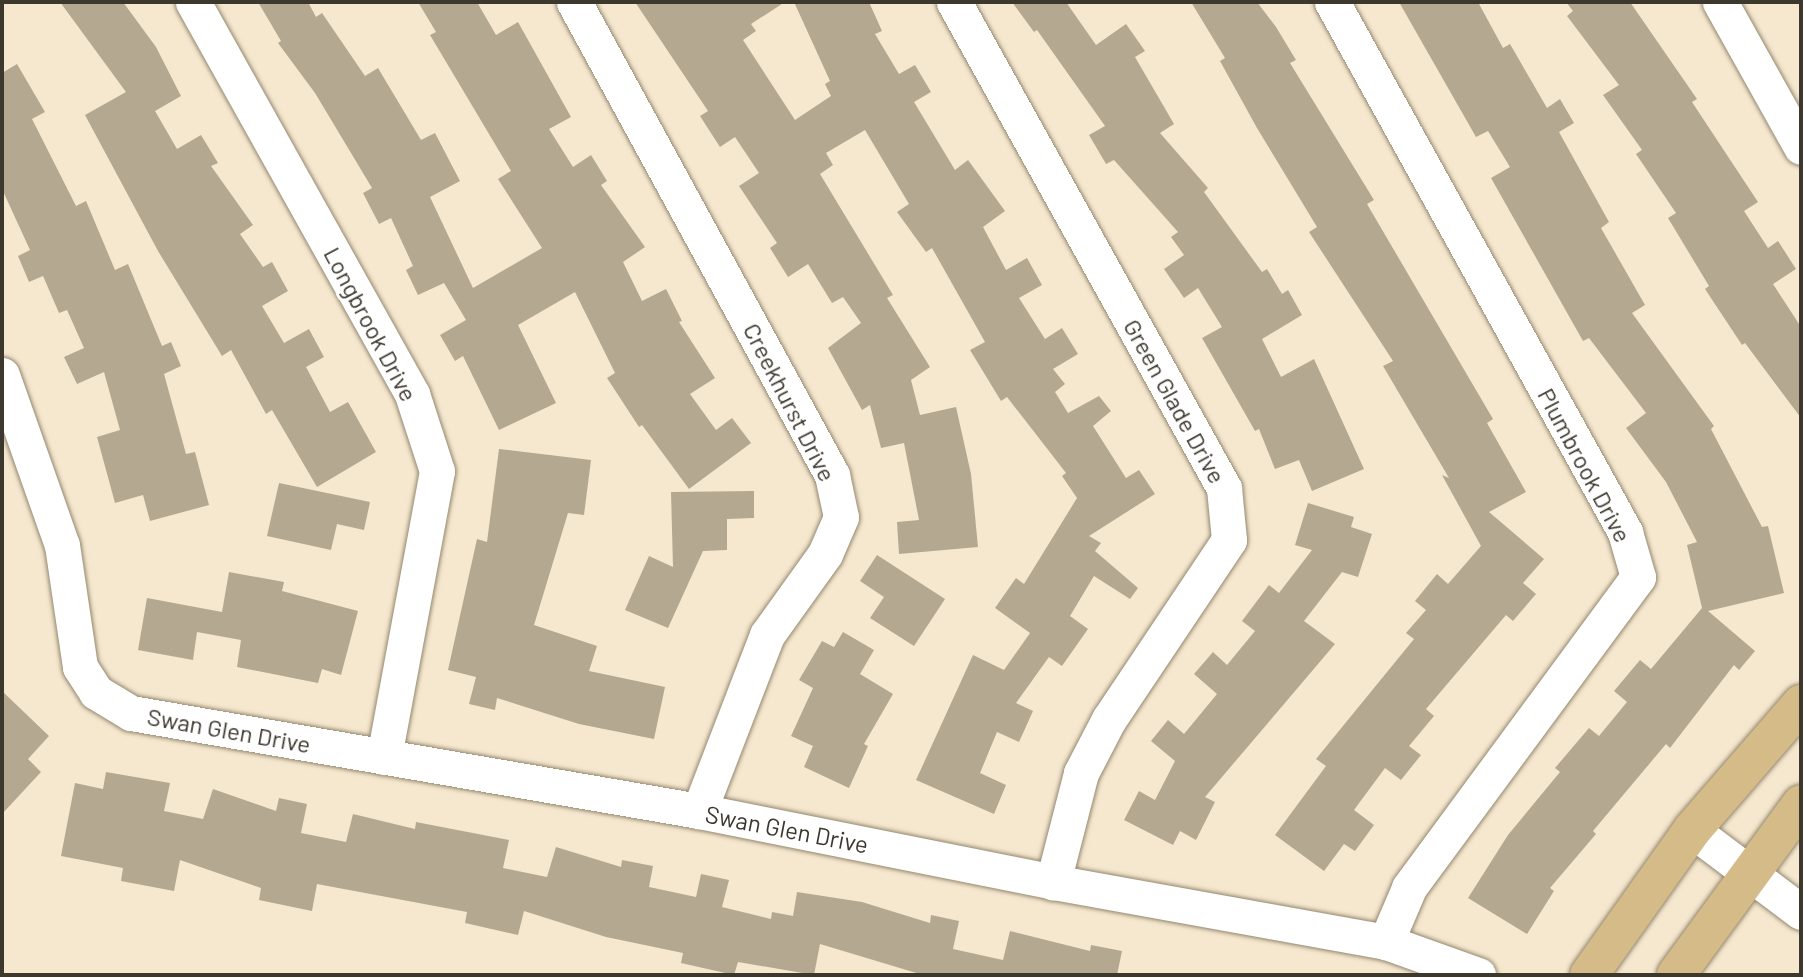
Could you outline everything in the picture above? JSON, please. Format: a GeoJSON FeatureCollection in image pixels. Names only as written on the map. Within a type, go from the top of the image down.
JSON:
{"type":"FeatureCollection","features":[{"type":"Feature","properties":{"kind":"main road"},"geometry":{"type":"LineString","coordinates":[[1588,975],[1692,830],[1801,704]]}},
{"type":"Feature","properties":{"kind":"main road"},"geometry":{"type":"LineString","coordinates":[[1676,975],[1801,804]]}},
{"type":"Feature","properties":{"kind":"street","name":"Longbrook Drive"},"geometry":{"type":"LineString","coordinates":[[193,2],[412,394],[438,471],[384,757]]}},
{"type":"Feature","properties":{"kind":"street","name":"Creekhurst Drive"},"geometry":{"type":"LineString","coordinates":[[574,2],[832,475],[841,517],[825,554],[767,635],[699,811]]}},
{"type":"Feature","properties":{"kind":"street","name":"Green Glade Drive"},"geometry":{"type":"LineString","coordinates":[[954,2],[1224,488],[1229,540],[1109,719],[1081,773],[1053,882]]}},
{"type":"Feature","properties":{"kind":"street","name":"Plumbrook Drive"},"geometry":{"type":"LineString","coordinates":[[1332,2],[1625,532],[1638,577],[1409,888],[1386,942]]}},
{"type":"Feature","properties":{"kind":"street"},"geometry":{"type":"LineString","coordinates":[[1720,2],[1801,147]]}},
{"type":"Feature","properties":{"kind":"street","name":"Swan Glen Drive"},"geometry":{"type":"LineString","coordinates":[[2,375],[62,545],[80,667],[96,692],[131,713],[699,811],[1053,882],[1386,942],[1478,975]]}},
{"type":"Feature","properties":{"kind":"street"},"geometry":{"type":"LineString","coordinates":[[1692,830],[1750,871],[1801,912]]}},
{"type":"Feature","properties":{"kind":"building"},"geometry":{"type":"Polygon","coordinates":[[[60,2],[123,2],[156,47],[181,96],[155,111],[177,149],[201,135],[218,163],[211,166],[253,225],[240,234],[263,267],[272,262],[288,291],[262,306],[284,343],[309,329],[324,357],[306,367],[330,412],[348,402],[376,452],[317,487],[272,410],[266,414],[231,350],[222,356],[158,251],[85,115],[126,92],[60,2]]]}},
{"type":"Feature","properties":{"kind":"building"},"geometry":{"type":"Polygon","coordinates":[[[258,2],[308,2],[316,17],[322,13],[365,76],[378,68],[421,140],[435,133],[460,181],[430,197],[473,288],[542,248],[498,179],[511,171],[430,35],[436,32],[418,2],[477,2],[496,35],[518,22],[571,117],[549,129],[573,167],[591,155],[607,181],[601,185],[645,247],[623,262],[642,301],[666,289],[682,321],[679,322],[715,378],[690,394],[716,430],[732,418],[751,443],[689,489],[642,425],[639,427],[607,378],[615,373],[575,292],[518,325],[556,403],[499,430],[463,356],[455,361],[440,335],[466,320],[444,283],[418,295],[406,270],[413,266],[391,218],[379,224],[363,193],[372,188],[315,93],[278,43],[281,41],[258,2]]]}},
{"type":"Feature","properties":{"kind":"building"},"geometry":{"type":"Polygon","coordinates":[[[635,2],[785,2],[751,24],[756,31],[743,40],[795,120],[831,96],[825,84],[830,81],[794,2],[869,2],[882,31],[875,34],[899,74],[915,65],[931,92],[914,102],[955,170],[968,160],[1005,211],[983,227],[1006,270],[1027,258],[1042,285],[1019,298],[1045,339],[1062,328],[1078,354],[1053,369],[1065,384],[1055,392],[1068,413],[1099,396],[1111,411],[1093,426],[1126,478],[1139,470],[1155,494],[1089,536],[1101,543],[1095,551],[1138,588],[1130,599],[1094,576],[1070,616],[1088,629],[1062,666],[1049,657],[1016,703],[1033,711],[1019,742],[997,732],[980,773],[1006,785],[994,814],[916,780],[973,655],[1004,670],[1030,633],[995,608],[1016,578],[1024,584],[1077,498],[1062,476],[1066,473],[1007,397],[1001,401],[970,350],[985,342],[932,248],[926,252],[897,212],[909,204],[865,130],[826,153],[833,165],[820,174],[893,295],[887,298],[930,367],[911,380],[920,415],[956,407],[971,474],[978,547],[899,554],[897,522],[919,520],[904,443],[881,448],[870,405],[862,410],[828,348],[861,323],[843,297],[832,303],[808,264],[788,277],[770,248],[777,243],[739,186],[759,173],[735,137],[720,147],[700,116],[708,111],[635,2]]]}},
{"type":"Feature","properties":{"kind":"building"},"geometry":{"type":"Polygon","coordinates":[[[1012,2],[1066,2],[1096,45],[1126,24],[1145,51],[1135,57],[1174,124],[1160,133],[1208,188],[1204,192],[1262,272],[1267,269],[1282,294],[1288,290],[1302,315],[1262,339],[1281,377],[1314,359],[1364,469],[1312,491],[1299,460],[1275,469],[1259,429],[1255,431],[1202,338],[1222,327],[1198,288],[1184,298],[1164,269],[1184,255],[1171,237],[1178,232],[1114,160],[1106,164],[1089,135],[1105,126],[1037,30],[1034,32],[1012,2]]]}},
{"type":"Feature","properties":{"kind":"building"},"geometry":{"type":"Polygon","coordinates":[[[1191,2],[1257,2],[1276,27],[1296,60],[1290,63],[1374,200],[1367,204],[1493,419],[1487,423],[1526,492],[1489,512],[1544,559],[1523,583],[1536,594],[1513,621],[1506,615],[1426,709],[1434,716],[1409,746],[1421,755],[1401,780],[1385,768],[1354,810],[1374,825],[1355,851],[1344,844],[1324,871],[1275,835],[1326,766],[1316,759],[1414,639],[1406,633],[1426,610],[1415,601],[1437,574],[1448,584],[1481,546],[1442,475],[1449,478],[1383,366],[1393,361],[1309,232],[1317,227],[1257,128],[1220,61],[1225,58],[1191,2]]]}},
{"type":"Feature","properties":{"kind":"building"},"geometry":{"type":"Polygon","coordinates":[[[1399,2],[1478,2],[1503,48],[1510,44],[1547,108],[1560,99],[1574,123],[1559,132],[1609,222],[1601,228],[1645,305],[1632,313],[1714,426],[1711,429],[1762,527],[1768,526],[1784,593],[1708,611],[1755,651],[1739,670],[1734,665],[1670,748],[1666,744],[1593,831],[1596,834],[1550,888],[1554,891],[1527,934],[1468,898],[1508,835],[1560,772],[1555,768],[1589,728],[1599,736],[1627,702],[1614,691],[1640,660],[1651,669],[1702,608],[1687,545],[1697,542],[1666,482],[1626,428],[1646,413],[1589,338],[1583,341],[1491,178],[1510,167],[1488,131],[1476,137],[1399,2]]]}},
{"type":"Feature","properties":{"kind":"building"},"geometry":{"type":"Polygon","coordinates":[[[1566,2],[1630,2],[1697,99],[1692,102],[1758,202],[1744,211],[1768,248],[1778,241],[1796,269],[1773,284],[1801,327],[1801,418],[1745,343],[1742,345],[1705,289],[1709,286],[1668,218],[1676,213],[1636,154],[1642,150],[1603,95],[1619,85],[1567,16],[1573,11],[1566,2]]]}},
{"type":"Feature","properties":{"kind":"building"},"geometry":{"type":"Polygon","coordinates":[[[17,64],[45,112],[32,119],[76,206],[86,201],[115,270],[128,264],[162,346],[171,342],[181,366],[164,374],[186,454],[195,452],[209,505],[150,521],[143,495],[115,503],[97,437],[120,430],[104,372],[77,384],[64,357],[84,348],[67,310],[59,313],[43,276],[29,282],[18,256],[30,250],[2,189],[2,73],[17,64]]]}},
{"type":"Feature","properties":{"kind":"building"},"geometry":{"type":"Polygon","coordinates":[[[499,449],[591,460],[584,515],[568,513],[534,625],[597,646],[589,671],[665,687],[654,739],[579,724],[497,698],[495,710],[469,704],[476,677],[448,670],[477,539],[487,542],[499,449]]]}},
{"type":"Feature","properties":{"kind":"building"},"geometry":{"type":"Polygon","coordinates":[[[279,483],[370,502],[364,530],[337,524],[331,550],[267,536],[279,483]]]}},
{"type":"Feature","properties":{"kind":"building"},"geometry":{"type":"Polygon","coordinates":[[[754,491],[754,518],[727,519],[727,550],[703,551],[668,628],[625,610],[649,556],[673,567],[671,492],[754,491]]]}},
{"type":"Feature","properties":{"kind":"building"},"geometry":{"type":"Polygon","coordinates":[[[1308,503],[1354,517],[1351,527],[1372,534],[1358,577],[1342,572],[1304,621],[1335,644],[1205,797],[1215,802],[1196,840],[1180,831],[1173,845],[1124,820],[1139,791],[1155,800],[1175,761],[1151,741],[1168,720],[1184,734],[1217,694],[1194,674],[1213,652],[1227,665],[1255,631],[1242,621],[1269,585],[1279,593],[1312,550],[1295,545],[1308,503]]]}},
{"type":"Feature","properties":{"kind":"building"},"geometry":{"type":"Polygon","coordinates":[[[877,555],[945,599],[914,646],[870,618],[884,597],[860,581],[877,555]]]}},
{"type":"Feature","properties":{"kind":"building"},"geometry":{"type":"Polygon","coordinates":[[[229,572],[284,582],[282,591],[358,611],[341,675],[322,669],[318,683],[237,667],[241,640],[197,632],[193,660],[138,650],[147,598],[222,612],[229,572]]]}},
{"type":"Feature","properties":{"kind":"building"},"geometry":{"type":"Polygon","coordinates":[[[843,632],[874,650],[860,674],[893,694],[864,744],[868,746],[849,788],[804,767],[813,746],[791,736],[813,688],[799,680],[822,641],[834,647],[843,632]]]}},
{"type":"Feature","properties":{"kind":"building"},"geometry":{"type":"Polygon","coordinates":[[[2,691],[49,736],[28,759],[41,772],[2,814],[2,691]]]}},
{"type":"Feature","properties":{"kind":"building"},"geometry":{"type":"Polygon","coordinates":[[[106,772],[170,783],[164,811],[203,819],[213,789],[276,811],[279,798],[307,804],[301,833],[346,842],[353,814],[415,829],[416,822],[509,840],[503,868],[547,877],[556,847],[621,867],[622,860],[653,866],[649,887],[696,897],[701,874],[729,880],[722,907],[771,919],[772,912],[793,916],[797,892],[862,902],[930,923],[931,915],[959,921],[953,949],[1003,960],[1010,931],[1090,951],[1091,945],[1122,951],[1117,975],[923,975],[820,944],[814,975],[738,962],[734,975],[681,963],[683,953],[606,937],[524,911],[518,935],[465,923],[467,912],[317,884],[312,911],[259,900],[261,888],[180,860],[174,891],[121,881],[123,868],[61,856],[75,783],[103,789],[106,772]]]}}]}
